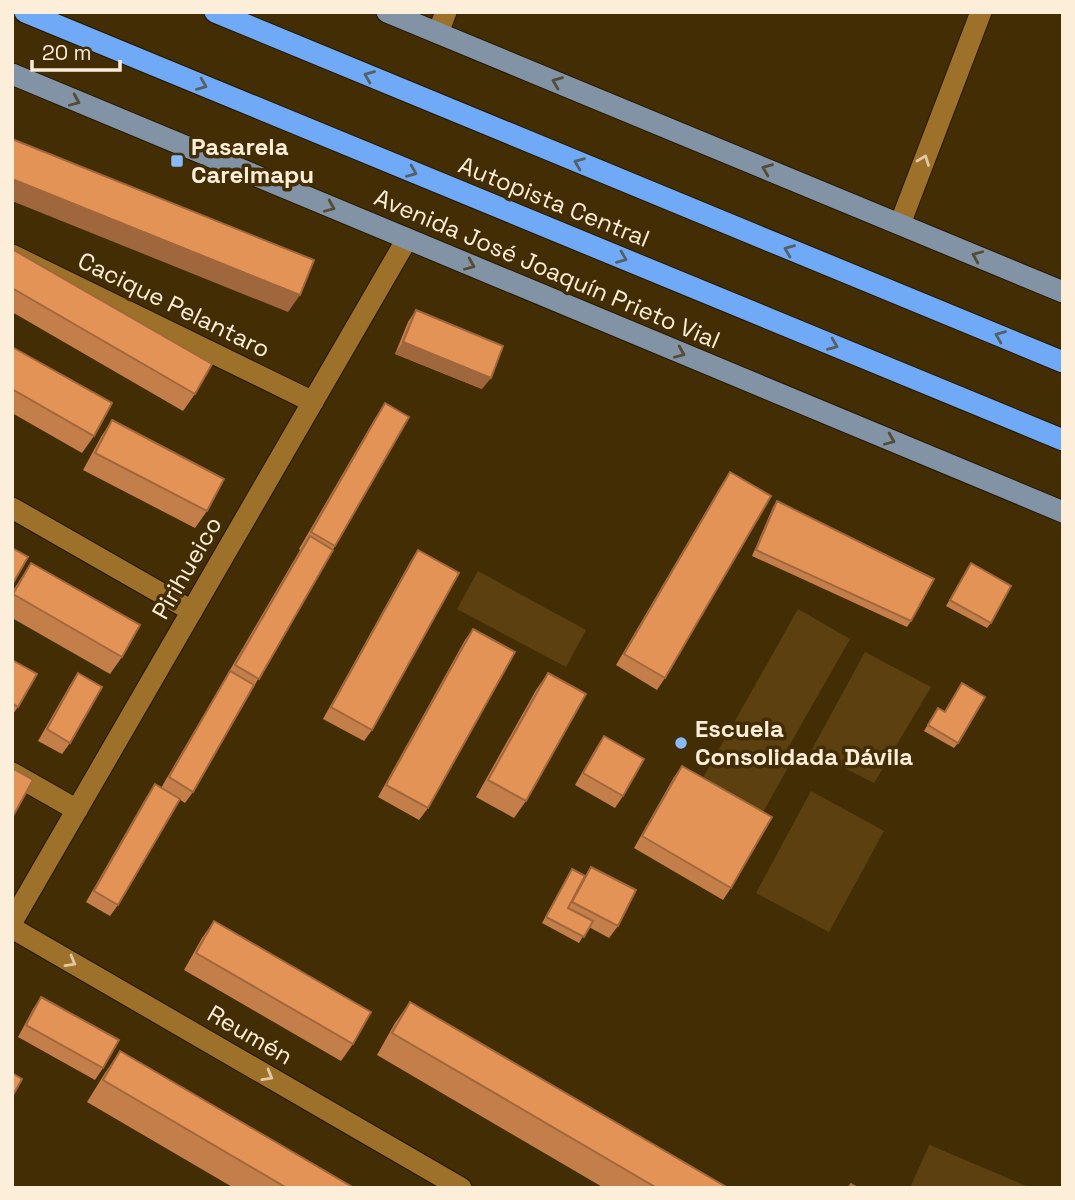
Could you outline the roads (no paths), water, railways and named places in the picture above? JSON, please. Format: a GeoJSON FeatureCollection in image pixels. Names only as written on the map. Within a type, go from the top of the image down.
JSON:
{"type":"FeatureCollection","features":[{"type":"Feature","properties":{"kind":"highway","name":"Autopista Central"},"geometry":{"type":"LineString","coordinates":[[25,12],[1063,440]]}},
{"type":"Feature","properties":{"kind":"highway","name":"Autopista Central"},"geometry":{"type":"LineString","coordinates":[[215,12],[1063,362]]}},
{"type":"Feature","properties":{"kind":"main road"},"geometry":{"type":"LineString","coordinates":[[387,12],[1063,292]]}},
{"type":"Feature","properties":{"kind":"main road","name":"Avenida José Joaquín Prieto Vial"},"geometry":{"type":"LineString","coordinates":[[12,75],[1063,512]]}},
{"type":"Feature","properties":{"kind":"street"},"geometry":{"type":"LineString","coordinates":[[438,33],[446,12]]}},
{"type":"Feature","properties":{"kind":"street"},"geometry":{"type":"LineString","coordinates":[[900,224],[981,12]]}},
{"type":"Feature","properties":{"kind":"street","name":"Pirihueico"},"geometry":{"type":"LineString","coordinates":[[12,922],[407,239]]}},
{"type":"Feature","properties":{"kind":"street","name":"Cacique Pelantaro"},"geometry":{"type":"LineString","coordinates":[[12,255],[313,402]]}},
{"type":"Feature","properties":{"kind":"street"},"geometry":{"type":"LineString","coordinates":[[12,509],[192,611]]}},
{"type":"Feature","properties":{"kind":"street"},"geometry":{"type":"LineString","coordinates":[[12,773],[77,810]]}},
{"type":"Feature","properties":{"kind":"street","name":"Reumén"},"geometry":{"type":"LineString","coordinates":[[12,928],[461,1188]]}},
{"type":"Feature","properties":{"kind":"place","name":"Pasarela Carelmapu"},"geometry":{"type":"Point","coordinates":[177,161]}},
{"type":"Feature","properties":{"kind":"place","name":"Escuela Consolidada Dávila"},"geometry":{"type":"Point","coordinates":[681,743]}}]}
